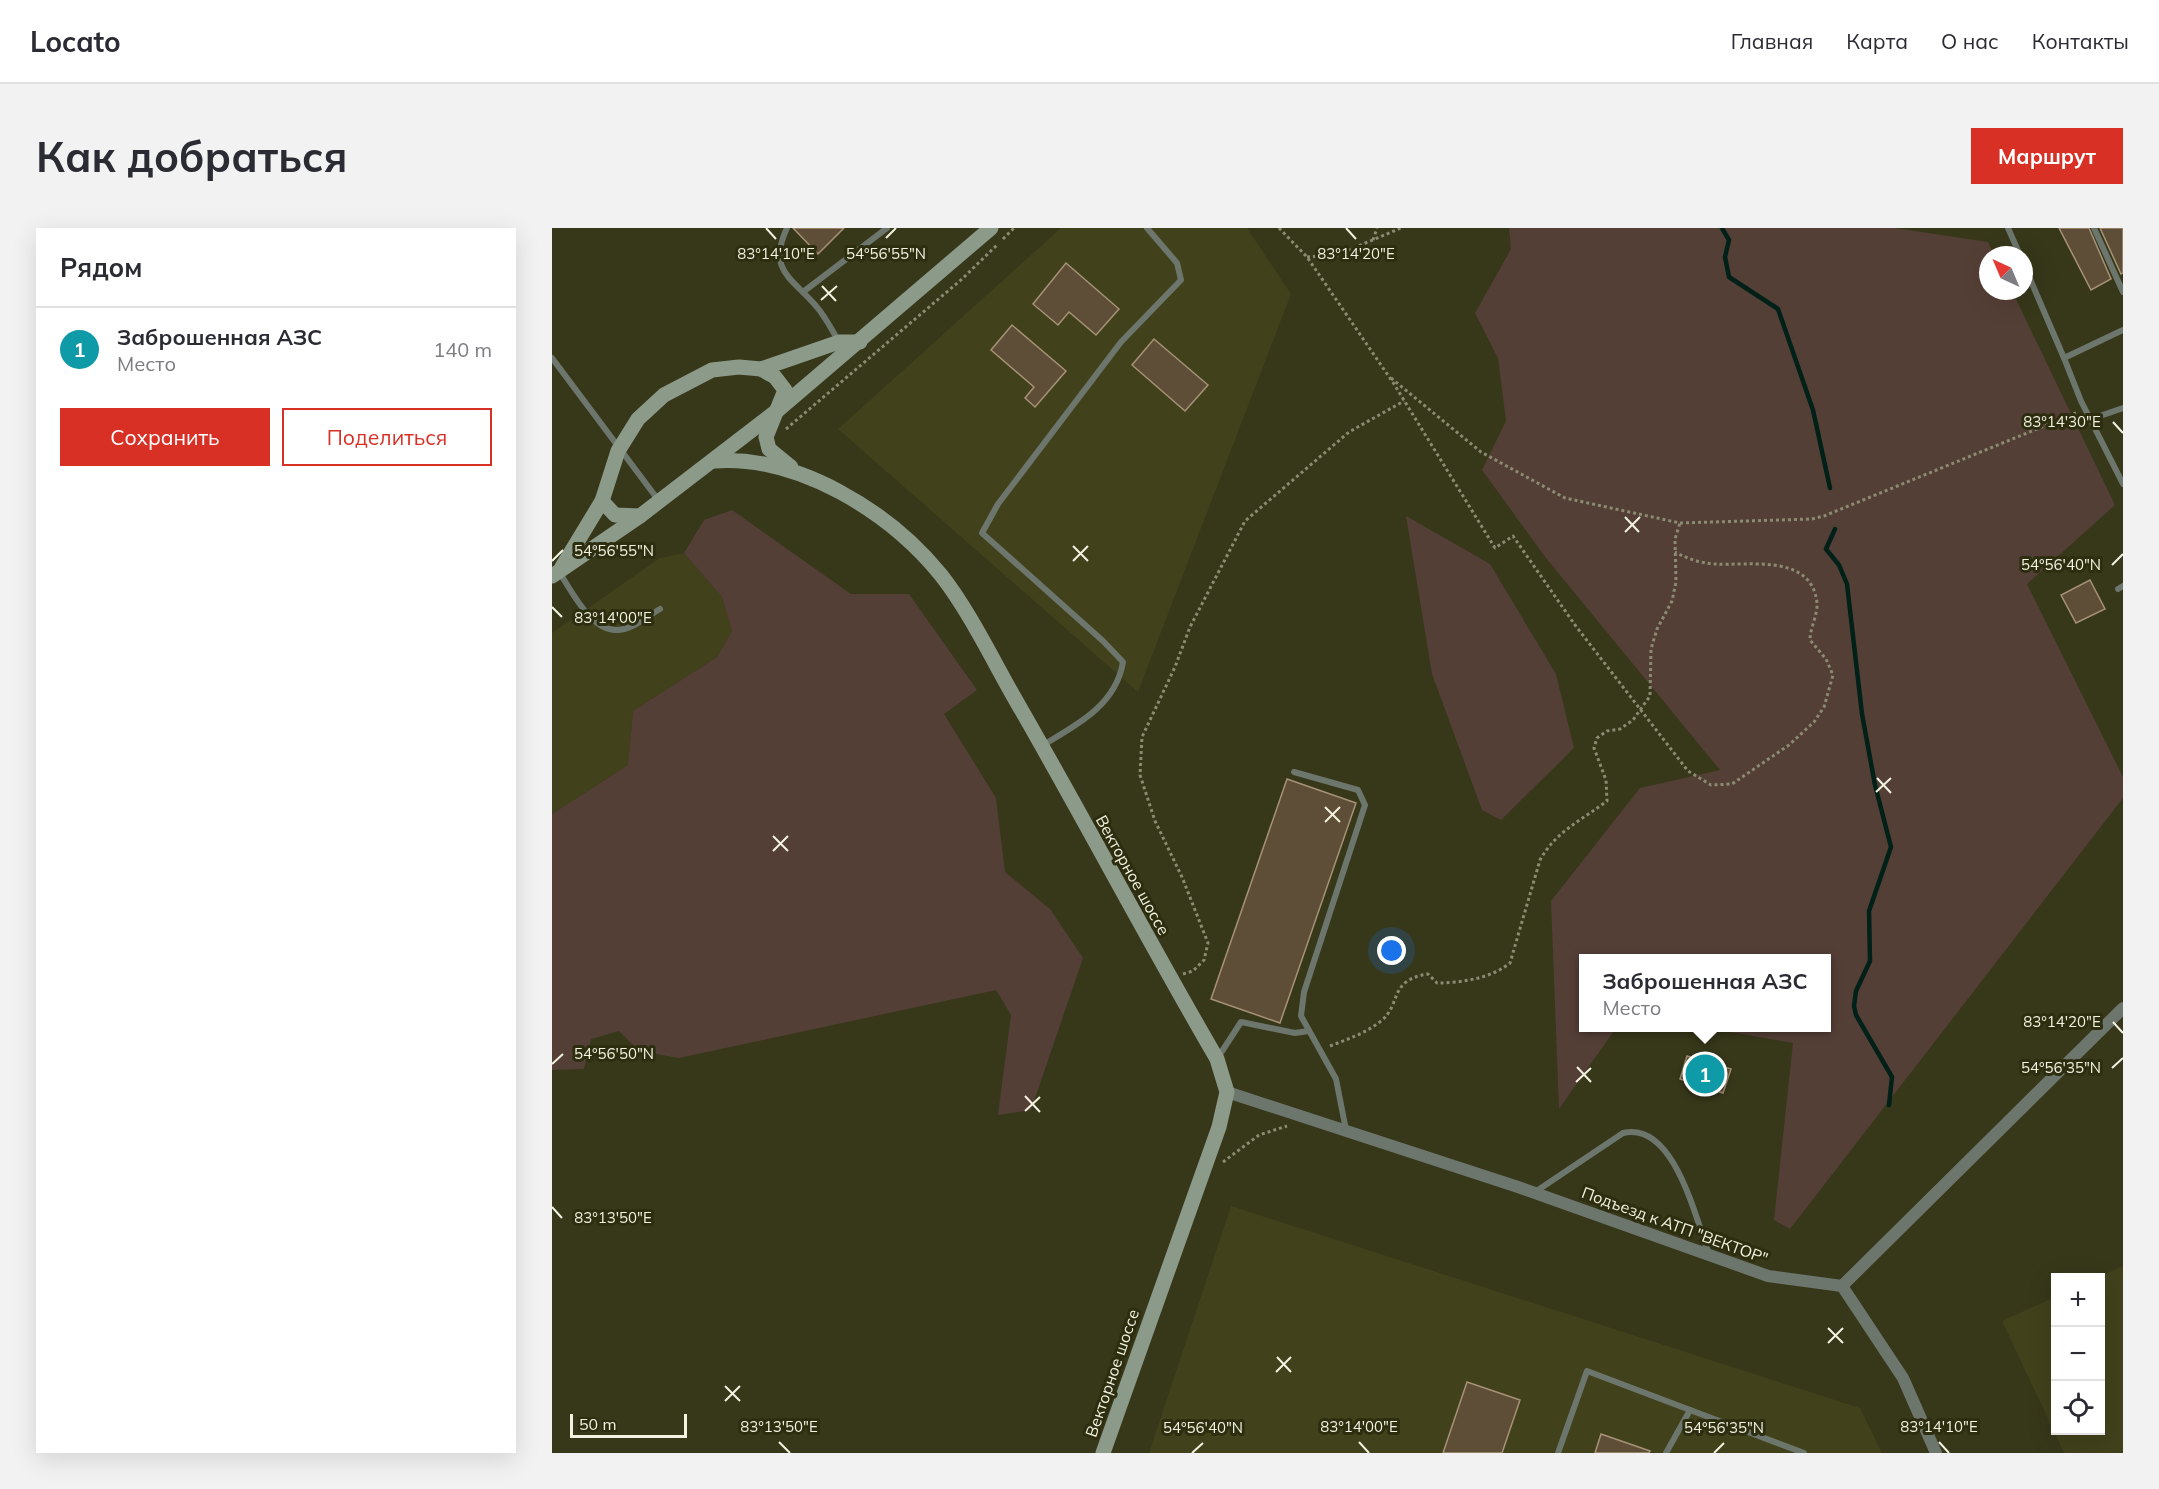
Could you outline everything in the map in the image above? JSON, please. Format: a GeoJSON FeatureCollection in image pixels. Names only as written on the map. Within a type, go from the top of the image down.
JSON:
{"type":"FeatureCollection","features":[{"type":"Feature","properties":{"kind":"main road"},"geometry":{"type":"LineString","coordinates":[[555,574],[640,516],[714,461],[860,342],[991,228]]}},
{"type":"Feature","properties":{"kind":"main road"},"geometry":{"type":"LineString","coordinates":[[555,574],[602,501],[618,451],[639,419],[674,388],[712,369],[739,367],[761,369],[839,342],[860,342]]}},
{"type":"Feature","properties":{"kind":"main road"},"geometry":{"type":"LineString","coordinates":[[761,369],[775,377],[785,390],[768,429],[766,437],[769,449],[794,470]]}},
{"type":"Feature","properties":{"kind":"main road","name":"Векторное шоссе"},"geometry":{"type":"LineString","coordinates":[[714,461],[753,460],[794,470],[838,491],[876,516],[909,542],[941,575],[1042,746],[1170,979],[1217,1059],[1227,1092],[1219,1127],[1103,1453]]}},
{"type":"Feature","properties":{"kind":"main road"},"geometry":{"type":"LineString","coordinates":[[602,501],[615,515],[640,516]]}},
{"type":"Feature","properties":{"kind":"street"},"geometry":{"type":"LineString","coordinates":[[1936,1453],[1903,1378],[1842,1286],[2123,1008]]}},
{"type":"Feature","properties":{"kind":"street","name":"Подъезд к АТП \"ВЕКТОР\""},"geometry":{"type":"LineString","coordinates":[[1227,1092],[1534,1193],[1768,1276],[1842,1286]]}},
{"type":"Feature","properties":{"kind":"lane"},"geometry":{"type":"LineString","coordinates":[[787,228],[779,257],[784,275],[818,308],[839,342]]}},
{"type":"Feature","properties":{"kind":"lane"},"geometry":{"type":"LineString","coordinates":[[803,292],[888,228]]}},
{"type":"Feature","properties":{"kind":"lane"},"geometry":{"type":"LineString","coordinates":[[1042,746],[1086,719],[1104,702],[1121,676],[1123,662],[1103,640],[982,533],[998,504],[1121,342],[1180,280],[1178,263],[1147,228]]}},
{"type":"Feature","properties":{"kind":"lane"},"geometry":{"type":"LineString","coordinates":[[2008,228],[2016,246]]}},
{"type":"Feature","properties":{"kind":"lane"},"geometry":{"type":"LineString","coordinates":[[2094,228],[2123,291]]}},
{"type":"Feature","properties":{"kind":"lane"},"geometry":{"type":"LineString","coordinates":[[2033,286],[2086,410],[2123,484]]}},
{"type":"Feature","properties":{"kind":"lane"},"geometry":{"type":"LineString","coordinates":[[2064,358],[2123,330]]}},
{"type":"Feature","properties":{"kind":"lane"},"geometry":{"type":"LineString","coordinates":[[552,358],[618,451],[659,502]]}},
{"type":"Feature","properties":{"kind":"lane"},"geometry":{"type":"LineString","coordinates":[[2091,419],[2123,408]]}},
{"type":"Feature","properties":{"kind":"lane"},"geometry":{"type":"LineString","coordinates":[[555,574],[602,627],[618,630],[632,626],[660,609]]}},
{"type":"Feature","properties":{"kind":"lane"},"geometry":{"type":"LineString","coordinates":[[1294,772],[1358,790],[1365,805],[1304,992],[1301,1016],[1336,1078],[1346,1131]]}},
{"type":"Feature","properties":{"kind":"lane"},"geometry":{"type":"LineString","coordinates":[[1217,1059],[1241,1022],[1295,1032],[1309,1031]]}},
{"type":"Feature","properties":{"kind":"lane"},"geometry":{"type":"LineString","coordinates":[[1534,1193],[1623,1133],[1635,1130],[1645,1133],[1671,1157],[1710,1255]]}},
{"type":"Feature","properties":{"kind":"lane"},"geometry":{"type":"LineString","coordinates":[[1558,1453],[1587,1371],[1804,1453]]}},
{"type":"Feature","properties":{"kind":"lane"},"geometry":{"type":"LineString","coordinates":[[1666,1453],[1690,1410]]}},
{"type":"Feature","properties":{"kind":"path"},"geometry":{"type":"LineString","coordinates":[[781,435],[796,419],[962,279],[1014,228]]}},
{"type":"Feature","properties":{"kind":"path"},"geometry":{"type":"LineString","coordinates":[[1279,228],[1307,257],[1387,374],[1495,548],[1514,536],[1575,626],[1688,771],[1711,784],[1723,785],[1741,780],[1789,745],[1814,722],[1824,708],[1833,675],[1827,659],[1810,640],[1817,604],[1810,586],[1802,576],[1787,567],[1770,563],[1713,564],[1691,560],[1675,552]]}},
{"type":"Feature","properties":{"kind":"path"},"geometry":{"type":"LineString","coordinates":[[1372,241],[1377,228]]}},
{"type":"Feature","properties":{"kind":"path"},"geometry":{"type":"LineString","coordinates":[[1307,257],[1337,255],[1401,228]]}},
{"type":"Feature","properties":{"kind":"path"},"geometry":{"type":"LineString","coordinates":[[1387,374],[1481,452],[1565,498],[1680,523],[1812,519],[1824,516],[2086,410]]}},
{"type":"Feature","properties":{"kind":"path"},"geometry":{"type":"LineString","coordinates":[[1170,979],[1193,971],[1204,960],[1208,943],[1182,877],[1152,812],[1140,775],[1142,737],[1175,667],[1190,627],[1245,521],[1349,432],[1404,401]]}},
{"type":"Feature","properties":{"kind":"path"},"geometry":{"type":"LineString","coordinates":[[1320,1050],[1355,1037],[1383,1020],[1404,982],[1414,976],[1428,974],[1437,983],[1452,983],[1499,972],[1510,963],[1540,860],[1548,846],[1562,831],[1607,801],[1606,780],[1594,748],[1597,738],[1607,732],[1620,729],[1642,710],[1650,696],[1651,649],[1657,629],[1672,601],[1676,582],[1675,552],[1680,523]]}},
{"type":"Feature","properties":{"kind":"path"},"geometry":{"type":"LineString","coordinates":[[1221,1163],[1259,1136],[1292,1125]]}},
{"type":"Feature","properties":{"kind":"shaded area"},"geometry":{"type":"Polygon","coordinates":[[[1061,228],[1247,228],[1291,294],[1138,692],[838,429],[1061,228]]]}},
{"type":"Feature","properties":{"kind":"shaded area"},"geometry":{"type":"Polygon","coordinates":[[[1509,228],[1895,228],[1988,242],[1990,246],[1979,246],[1979,300],[2016,300],[2115,505],[2027,584],[2123,777],[2123,798],[1790,1229],[1774,1220],[1793,1043],[1731,1032],[1831,1032],[1831,954],[1579,954],[1579,1032],[1613,1032],[1559,1109],[1551,901],[1640,788],[1720,770],[1546,558],[1482,470],[1506,421],[1498,358],[1475,313],[1511,249],[1509,228]]]}},
{"type":"Feature","properties":{"kind":"shaded area"},"geometry":{"type":"Polygon","coordinates":[[[732,510],[851,594],[909,594],[977,690],[944,714],[996,798],[1005,872],[1050,909],[1083,958],[1031,1110],[998,1115],[1011,1015],[996,990],[679,1058],[639,1051],[619,1031],[591,1039],[584,1069],[552,1070],[552,814],[628,765],[633,711],[717,657],[732,631],[722,597],[684,553],[704,520],[732,510]]]}},
{"type":"Feature","properties":{"kind":"shaded area"},"geometry":{"type":"Polygon","coordinates":[[[1406,516],[1490,564],[1556,674],[1574,748],[1501,820],[1482,810],[1432,674],[1406,516]]]}},
{"type":"Feature","properties":{"kind":"shaded area"},"geometry":{"type":"Polygon","coordinates":[[[684,553],[722,597],[732,631],[717,657],[633,711],[628,765],[552,814],[552,633],[660,558],[684,553]]]}},
{"type":"Feature","properties":{"kind":"shaded area"},"geometry":{"type":"Polygon","coordinates":[[[1231,1206],[1860,1408],[1882,1453],[1149,1453],[1231,1206]]]}},
{"type":"Feature","properties":{"kind":"shaded area"},"geometry":{"type":"Polygon","coordinates":[[[2123,1266],[2123,1453],[2064,1453],[2056,1435],[2105,1435],[2105,1274],[2123,1266]]]}},
{"type":"Feature","properties":{"kind":"shaded area"},"geometry":{"type":"Polygon","coordinates":[[[2051,1299],[2051,1425],[2002,1321],[2051,1299]]]}},
{"type":"Feature","properties":{"kind":"building"},"geometry":{"type":"Polygon","coordinates":[[[793,228],[844,228],[818,254],[793,228]]]}},
{"type":"Feature","properties":{"kind":"building"},"geometry":{"type":"Polygon","coordinates":[[[2059,228],[2089,228],[2111,279],[2091,290],[2059,228]]]}},
{"type":"Feature","properties":{"kind":"building"},"geometry":{"type":"Polygon","coordinates":[[[2100,228],[2123,228],[2123,273],[2121,274],[2100,228]]]}},
{"type":"Feature","properties":{"kind":"building"},"geometry":{"type":"Polygon","coordinates":[[[1066,263],[1119,309],[1096,335],[1069,312],[1058,325],[1033,304],[1066,263]]]}},
{"type":"Feature","properties":{"kind":"building"},"geometry":{"type":"Polygon","coordinates":[[[1012,325],[1066,371],[1035,407],[1025,398],[1034,387],[991,350],[1012,325]]]}},
{"type":"Feature","properties":{"kind":"building"},"geometry":{"type":"Polygon","coordinates":[[[1154,339],[1208,385],[1185,411],[1132,365],[1154,339]]]}},
{"type":"Feature","properties":{"kind":"building"},"geometry":{"type":"Polygon","coordinates":[[[2090,580],[2105,609],[2076,623],[2061,595],[2090,580]]]}},
{"type":"Feature","properties":{"kind":"building"},"geometry":{"type":"Polygon","coordinates":[[[1287,779],[1356,803],[1280,1023],[1211,999],[1287,779]]]}},
{"type":"Feature","properties":{"kind":"building"},"geometry":{"type":"Polygon","coordinates":[[[1687,1056],[1731,1069],[1723,1093],[1680,1079],[1687,1056]]]}},
{"type":"Feature","properties":{"kind":"building"},"geometry":{"type":"Polygon","coordinates":[[[1467,1382],[1520,1400],[1502,1453],[1443,1453],[1467,1382]]]}},
{"type":"Feature","properties":{"kind":"building"},"geometry":{"type":"Polygon","coordinates":[[[1601,1434],[1650,1451],[1649,1453],[1595,1453],[1601,1434]]]}},
{"type":"Feature","properties":{"kind":"waterway"},"geometry":{"type":"LineString","coordinates":[[1722,228],[1729,240],[1725,257],[1729,277],[1778,309],[1813,410],[1830,488]]}},
{"type":"Feature","properties":{"kind":"waterway"},"geometry":{"type":"LineString","coordinates":[[1835,529],[1826,549],[1839,565],[1847,584],[1862,714],[1875,785],[1891,847],[1869,911],[1870,961],[1856,991],[1854,1006],[1856,1015],[1892,1077],[1889,1105]]}},
{"type":"Feature","properties":{"kind":"place","name":"Заброшенная АЗС"},"geometry":{"type":"Point","coordinates":[1705,1074]}}]}
